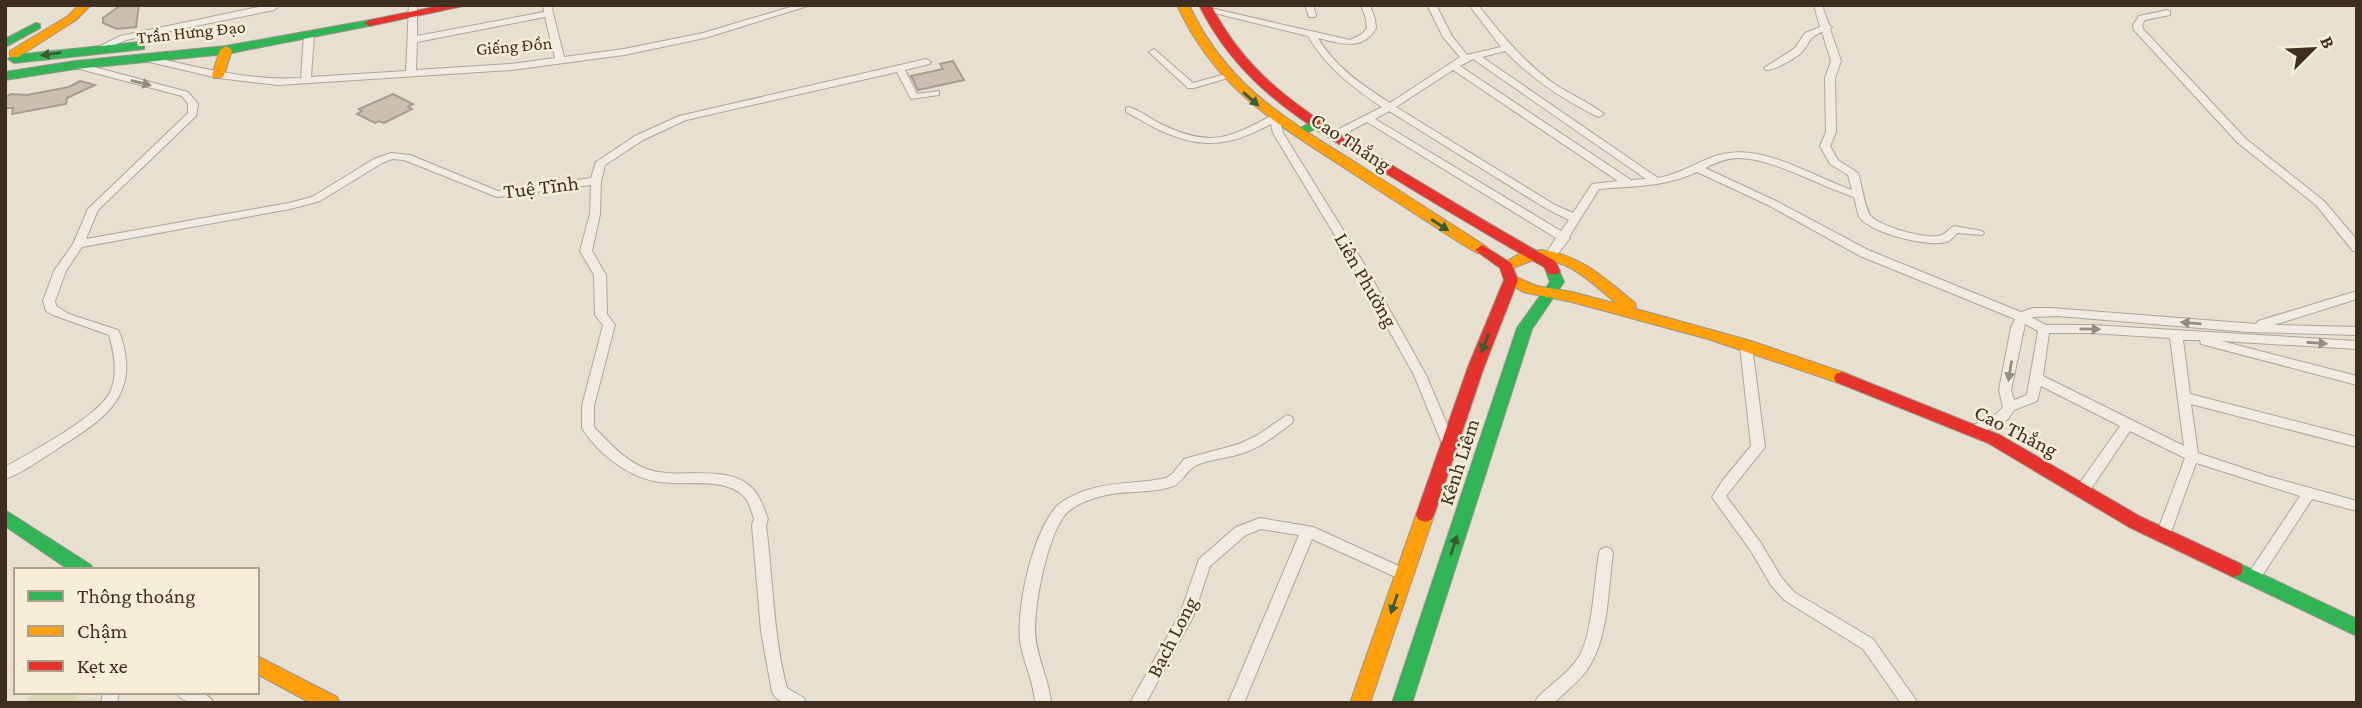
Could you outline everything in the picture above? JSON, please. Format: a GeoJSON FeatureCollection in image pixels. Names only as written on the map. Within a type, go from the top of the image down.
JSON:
{"type":"FeatureCollection","features":[{"type":"Feature","properties":{"kind":"main road"},"geometry":{"type":"LineString","coordinates":[[5,28],[42,23],[86,5]]}},
{"type":"Feature","properties":{"kind":"main road","name":"Trần Hưng Đạo"},"geometry":{"type":"LineString","coordinates":[[9,55],[239,38],[410,8],[463,5]]}},
{"type":"Feature","properties":{"kind":"main road","name":"Cao Thắng"},"geometry":{"type":"LineString","coordinates":[[1184,5],[1190,27],[1226,77],[1275,118],[1508,273],[1524,290],[1546,296],[1566,294],[1746,346],[1834,375],[1972,430],[1994,439],[2163,535],[2357,628]]}},
{"type":"Feature","properties":{"kind":"main road","name":"Trần Hưng Đạo"},"geometry":{"type":"LineString","coordinates":[[5,76],[140,57],[226,50],[309,35],[410,8]]}},
{"type":"Feature","properties":{"kind":"main road","name":"Cao Thắng"},"geometry":{"type":"LineString","coordinates":[[1206,8],[1222,38],[1245,66],[1316,123],[1488,232],[1529,252],[1553,252],[1574,264],[1638,314]]}},
{"type":"Feature","properties":{"kind":"main road"},"geometry":{"type":"LineString","coordinates":[[72,12],[72,31],[95,49]]}},
{"type":"Feature","properties":{"kind":"main road"},"geometry":{"type":"LineString","coordinates":[[9,55],[72,12]]}},
{"type":"Feature","properties":{"kind":"main road"},"geometry":{"type":"LineString","coordinates":[[9,55],[42,23]]}},
{"type":"Feature","properties":{"kind":"main road"},"geometry":{"type":"LineString","coordinates":[[218,75],[226,50]]}},
{"type":"Feature","properties":{"kind":"main road"},"geometry":{"type":"LineString","coordinates":[[1298,133],[1316,123]]}},
{"type":"Feature","properties":{"kind":"main road"},"geometry":{"type":"LineString","coordinates":[[1508,273],[1516,257],[1529,252]]}},
{"type":"Feature","properties":{"kind":"main road","name":"Kênh Liêm"},"geometry":{"type":"LineString","coordinates":[[1402,703],[1525,328],[1557,282],[1550,264],[1529,252]]}},
{"type":"Feature","properties":{"kind":"main road"},"geometry":{"type":"LineString","coordinates":[[1566,294],[1578,285],[1579,276],[1574,264]]}},
{"type":"Feature","properties":{"kind":"main road","name":"Kênh Liêm"},"geometry":{"type":"LineString","coordinates":[[1360,703],[1508,273]]}},
{"type":"Feature","properties":{"kind":"main road"},"geometry":{"type":"LineString","coordinates":[[10,525],[81,568]]}},
{"type":"Feature","properties":{"kind":"main road"},"geometry":{"type":"LineString","coordinates":[[259,665],[330,703]]}},
{"type":"Feature","properties":{"kind":"street"},"geometry":{"type":"LineString","coordinates":[[95,49],[123,37],[285,5]]}},
{"type":"Feature","properties":{"kind":"street","name":"Giếng Đồn"},"geometry":{"type":"LineString","coordinates":[[140,57],[218,75],[278,82],[411,74],[560,61],[624,52],[705,35],[776,9],[807,5]]}},
{"type":"Feature","properties":{"kind":"street"},"geometry":{"type":"LineString","coordinates":[[1206,8],[1351,43],[1359,40],[1373,26],[1365,5]]}},
{"type":"Feature","properties":{"kind":"street"},"geometry":{"type":"LineString","coordinates":[[1431,5],[1448,37],[1469,57],[1654,180]]}},
{"type":"Feature","properties":{"kind":"street"},"geometry":{"type":"LineString","coordinates":[[1473,5],[1507,48],[1573,101],[1599,114]]}},
{"type":"Feature","properties":{"kind":"street"},"geometry":{"type":"LineString","coordinates":[[1818,5],[1836,61],[1830,78],[1832,132],[1825,146],[1834,162],[1853,173],[1865,217],[1879,228],[1936,240],[1946,238],[1954,229],[1978,233]]}},
{"type":"Feature","properties":{"kind":"street"},"geometry":{"type":"LineString","coordinates":[[410,8],[411,74]]}},
{"type":"Feature","properties":{"kind":"street"},"geometry":{"type":"LineString","coordinates":[[411,40],[547,10],[560,61]]}},
{"type":"Feature","properties":{"kind":"street"},"geometry":{"type":"LineString","coordinates":[[2167,13],[2142,18],[2137,25],[2139,30],[2242,141],[2320,203],[2357,248]]}},
{"type":"Feature","properties":{"kind":"street"},"geometry":{"type":"LineString","coordinates":[[1769,68],[1798,50],[1808,35],[1827,27]]}},
{"type":"Feature","properties":{"kind":"street"},"geometry":{"type":"LineString","coordinates":[[1311,34],[1315,43],[1344,74],[1390,107],[1550,207],[1576,219]]}},
{"type":"Feature","properties":{"kind":"street"},"geometry":{"type":"LineString","coordinates":[[306,80],[309,35]]}},
{"type":"Feature","properties":{"kind":"street"},"geometry":{"type":"LineString","coordinates":[[1335,135],[1390,107],[1469,57],[1507,48]]}},
{"type":"Feature","properties":{"kind":"street"},"geometry":{"type":"LineString","coordinates":[[1154,52],[1191,86],[1226,77]]}},
{"type":"Feature","properties":{"kind":"street","name":"Tuệ Tĩnh"},"geometry":{"type":"LineString","coordinates":[[79,239],[290,206],[316,199],[391,156],[406,157],[497,194],[596,181],[600,164],[639,138],[682,118],[926,62]]}},
{"type":"Feature","properties":{"kind":"street"},"geometry":{"type":"LineString","coordinates":[[5,474],[97,413],[115,396],[120,378],[118,344],[114,332],[59,315],[50,308],[49,301],[60,271],[93,209],[193,114],[193,104],[185,94],[75,65]]}},
{"type":"Feature","properties":{"kind":"street"},"geometry":{"type":"LineString","coordinates":[[1454,66],[1628,183]]}},
{"type":"Feature","properties":{"kind":"street"},"geometry":{"type":"LineString","coordinates":[[900,68],[914,97],[936,93]]}},
{"type":"Feature","properties":{"kind":"street"},"geometry":{"type":"LineString","coordinates":[[1129,110],[1183,137],[1210,142],[1236,139],[1275,118]]}},
{"type":"Feature","properties":{"kind":"street","name":"Liên Phường"},"geometry":{"type":"LineString","coordinates":[[1275,118],[1278,133],[1357,262],[1420,375],[1450,447]]}},
{"type":"Feature","properties":{"kind":"street"},"geometry":{"type":"LineString","coordinates":[[1367,118],[1564,239]]}},
{"type":"Feature","properties":{"kind":"street"},"geometry":{"type":"LineString","coordinates":[[1553,252],[1564,239],[1595,186],[1675,177],[1723,157],[1741,155],[1766,161],[1859,194]]}},
{"type":"Feature","properties":{"kind":"street"},"geometry":{"type":"LineString","coordinates":[[1695,167],[1772,203],[1864,253],[2022,317],[2044,329],[2092,329],[2357,345]]}},
{"type":"Feature","properties":{"kind":"street"},"geometry":{"type":"LineString","coordinates":[[596,181],[595,214],[586,251],[600,275],[601,314],[608,325],[588,406],[588,428],[622,462],[652,477],[711,478],[734,484],[750,492],[761,519],[759,525],[767,578],[772,664],[780,692],[798,703]]}},
{"type":"Feature","properties":{"kind":"street"},"geometry":{"type":"LineString","coordinates":[[2248,328],[2357,295]]}},
{"type":"Feature","properties":{"kind":"street"},"geometry":{"type":"LineString","coordinates":[[2009,407],[2005,390],[2017,328],[2027,313],[2058,312],[2248,328],[2357,331]]}},
{"type":"Feature","properties":{"kind":"street"},"geometry":{"type":"LineString","coordinates":[[1972,430],[1997,420],[2009,407],[2033,398],[2044,329]]}},
{"type":"Feature","properties":{"kind":"street"},"geometry":{"type":"LineString","coordinates":[[2176,334],[2357,380]]}},
{"type":"Feature","properties":{"kind":"street"},"geometry":{"type":"LineString","coordinates":[[2163,535],[2192,456],[2176,334]]}},
{"type":"Feature","properties":{"kind":"street"},"geometry":{"type":"LineString","coordinates":[[1746,346],[1758,447],[1748,462],[1727,480],[1719,497],[1756,547],[1776,582],[1789,596],[1868,644],[1910,703]]}},
{"type":"Feature","properties":{"kind":"street"},"geometry":{"type":"LineString","coordinates":[[2036,378],[2192,456],[2357,506]]}},
{"type":"Feature","properties":{"kind":"street"},"geometry":{"type":"LineString","coordinates":[[2184,397],[2357,442]]}},
{"type":"Feature","properties":{"kind":"street"},"geometry":{"type":"LineString","coordinates":[[1043,703],[1043,683],[1032,658],[1027,631],[1042,553],[1061,510],[1075,501],[1107,489],[1170,482],[1177,478],[1189,463],[1243,448],[1287,420]]}},
{"type":"Feature","properties":{"kind":"street"},"geometry":{"type":"LineString","coordinates":[[2082,491],[2128,424]]}},
{"type":"Feature","properties":{"kind":"street"},"geometry":{"type":"LineString","coordinates":[[2253,578],[2309,493]]}},
{"type":"Feature","properties":{"kind":"street","name":"Bạch Long"},"geometry":{"type":"LineString","coordinates":[[1138,703],[1187,615],[1205,563],[1228,539],[1260,523],[1308,531],[1405,575]]}},
{"type":"Feature","properties":{"kind":"street"},"geometry":{"type":"LineString","coordinates":[[1236,703],[1308,531]]}},
{"type":"Feature","properties":{"kind":"street"},"geometry":{"type":"LineString","coordinates":[[1543,703],[1583,663],[1594,639],[1606,553]]}},
{"type":"Feature","properties":{"kind":"street"},"geometry":{"type":"LineString","coordinates":[[188,694],[206,703]]}},
{"type":"Feature","properties":{"kind":"green space"},"geometry":{"type":"Polygon","coordinates":[[[34,694],[74,694],[77,699],[99,700],[99,703],[24,703],[34,694]]]}},
{"type":"Feature","properties":{"kind":"building"},"geometry":{"type":"Polygon","coordinates":[[[121,5],[139,5],[136,27],[117,29],[103,23],[103,18],[121,5]]]}},
{"type":"Feature","properties":{"kind":"building"},"geometry":{"type":"Polygon","coordinates":[[[953,61],[964,80],[918,90],[911,76],[943,69],[940,64],[953,61]]]}},
{"type":"Feature","properties":{"kind":"building"},"geometry":{"type":"Polygon","coordinates":[[[80,81],[95,85],[67,98],[66,104],[12,114],[13,108],[5,108],[5,97],[11,94],[27,95],[69,87],[80,81]]]}},
{"type":"Feature","properties":{"kind":"building"},"geometry":{"type":"Polygon","coordinates":[[[393,94],[413,104],[408,107],[412,109],[384,123],[375,123],[357,114],[362,111],[359,109],[393,94]]]}},
{"type":"Feature","properties":{"kind":"traffic: fast"},"geometry":{"type":"LineString","coordinates":[[5,76],[75,65],[226,50],[370,23]]}},
{"type":"Feature","properties":{"kind":"traffic: fast"},"geometry":{"type":"LineString","coordinates":[[5,44],[36,26]]}},
{"type":"Feature","properties":{"kind":"traffic: fast"},"geometry":{"type":"LineString","coordinates":[[14,59],[140,46]]}},
{"type":"Feature","properties":{"kind":"traffic: fast"},"geometry":{"type":"LineString","coordinates":[[1298,133],[1316,123]]}},
{"type":"Feature","properties":{"kind":"traffic: fast"},"geometry":{"type":"LineString","coordinates":[[1402,703],[1525,328],[1557,282],[1553,271]]}},
{"type":"Feature","properties":{"kind":"traffic: fast"},"geometry":{"type":"LineString","coordinates":[[5,517],[81,568]]}},
{"type":"Feature","properties":{"kind":"traffic: fast"},"geometry":{"type":"LineString","coordinates":[[2234,569],[2357,628]]}},
{"type":"Feature","properties":{"kind":"traffic: slow"},"geometry":{"type":"LineString","coordinates":[[14,54],[72,18],[86,5]]}},
{"type":"Feature","properties":{"kind":"traffic: slow"},"geometry":{"type":"LineString","coordinates":[[1183,5],[1212,57],[1252,98],[1298,132],[1482,250]]}},
{"type":"Feature","properties":{"kind":"traffic: slow"},"geometry":{"type":"LineString","coordinates":[[218,75],[226,50]]}},
{"type":"Feature","properties":{"kind":"traffic: slow"},"geometry":{"type":"LineString","coordinates":[[1506,266],[1524,257],[1558,257],[1588,272],[1630,307]]}},
{"type":"Feature","properties":{"kind":"traffic: slow"},"geometry":{"type":"LineString","coordinates":[[1511,280],[1528,289],[1582,299],[1745,345],[1842,378]]}},
{"type":"Feature","properties":{"kind":"traffic: slow"},"geometry":{"type":"LineString","coordinates":[[1360,703],[1425,515]]}},
{"type":"Feature","properties":{"kind":"traffic: slow"},"geometry":{"type":"LineString","coordinates":[[259,665],[330,703]]}},
{"type":"Feature","properties":{"kind":"traffic: jam"},"geometry":{"type":"LineString","coordinates":[[370,23],[463,5]]}},
{"type":"Feature","properties":{"kind":"traffic: jam"},"geometry":{"type":"LineString","coordinates":[[1205,5],[1219,33],[1237,58],[1283,100],[1336,137],[1550,264],[1553,271]]}},
{"type":"Feature","properties":{"kind":"traffic: jam"},"geometry":{"type":"LineString","coordinates":[[1425,515],[1476,367],[1511,280],[1506,266],[1482,250]]}},
{"type":"Feature","properties":{"kind":"traffic: jam"},"geometry":{"type":"LineString","coordinates":[[1842,378],[1994,439],[2135,522],[2234,569]]}}]}
